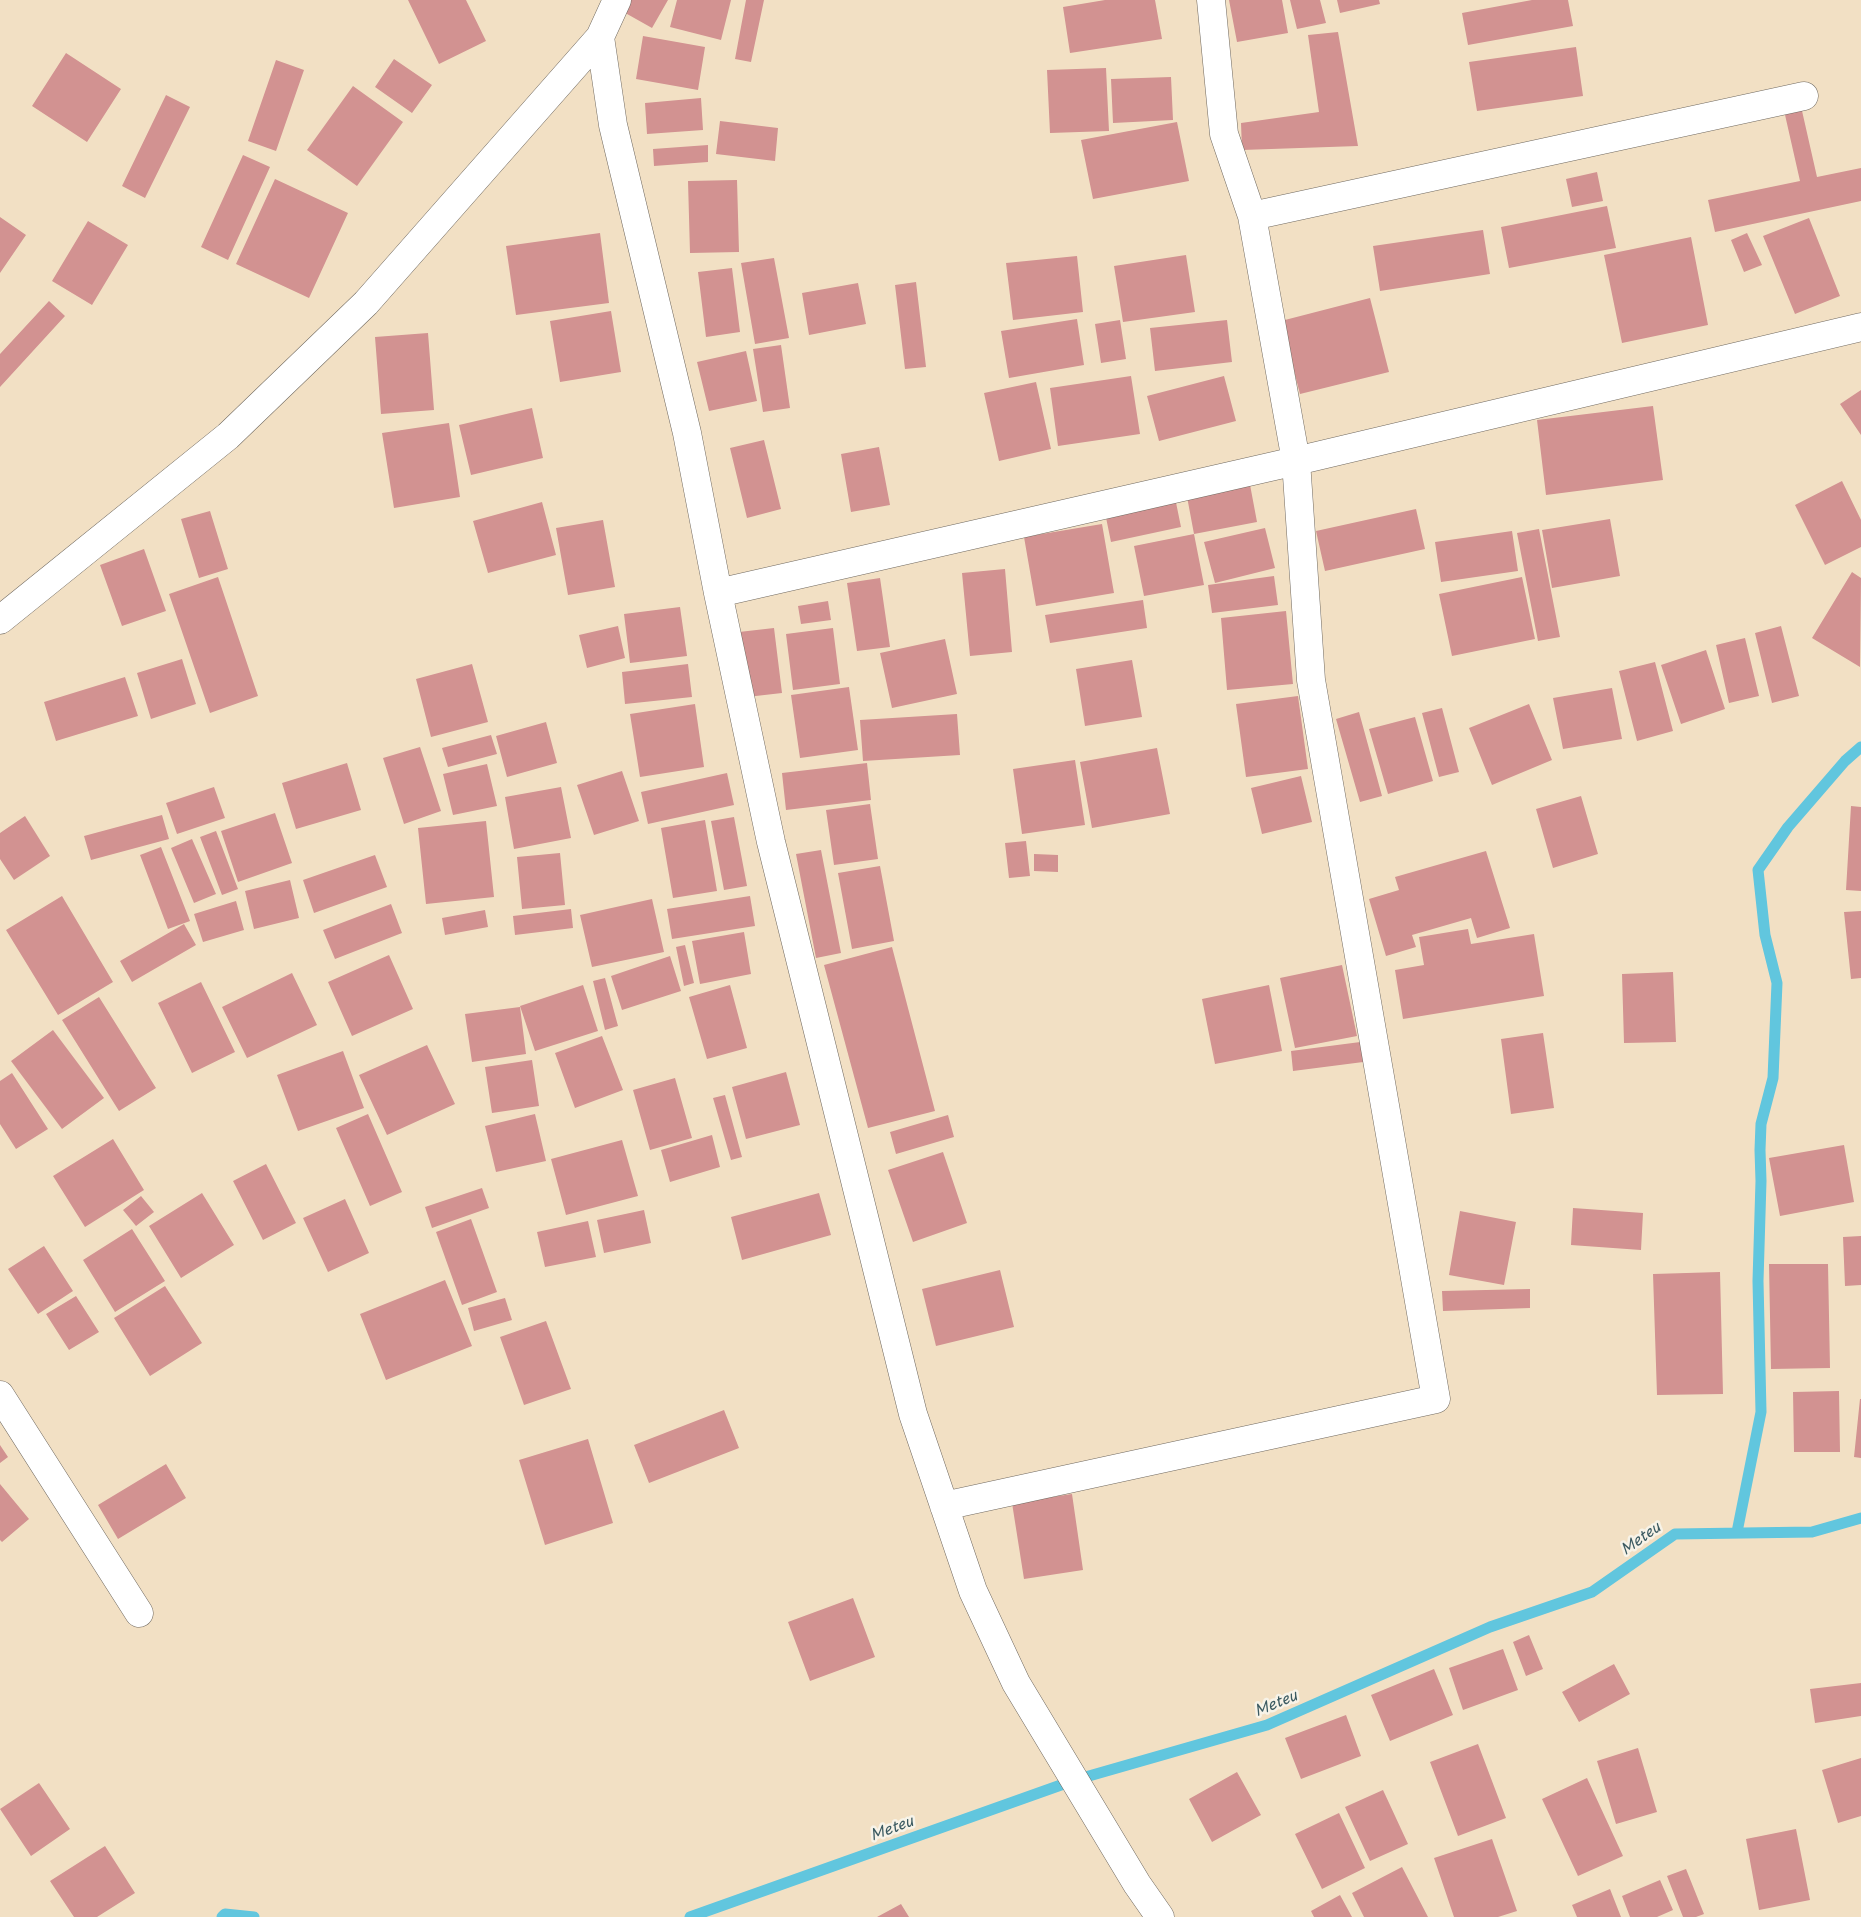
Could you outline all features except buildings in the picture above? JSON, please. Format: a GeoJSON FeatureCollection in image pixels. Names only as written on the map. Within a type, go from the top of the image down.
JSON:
{"type":"FeatureCollection","features":[{"type":"Feature","properties":{"kind":"street"},"geometry":{"type":"LineString","coordinates":[[0,620],[228,436],[366,303],[600,37],[617,0]]}},
{"type":"Feature","properties":{"kind":"street"},"geometry":{"type":"LineString","coordinates":[[944,1506],[1436,1399],[1311,680],[1296,461],[1252,216],[1224,134],[1211,0]]}},
{"type":"Feature","properties":{"kind":"street"},"geometry":{"type":"LineString","coordinates":[[600,37],[612,125],[687,433],[718,593],[771,842],[913,1414],[973,1591],[1016,1683],[1137,1884],[1160,1917]]}},
{"type":"Feature","properties":{"kind":"street"},"geometry":{"type":"LineString","coordinates":[[1252,216],[1804,96]]}},
{"type":"Feature","properties":{"kind":"street"},"geometry":{"type":"LineString","coordinates":[[718,593],[1296,461],[1861,328]]}},
{"type":"Feature","properties":{"kind":"street"},"geometry":{"type":"LineString","coordinates":[[0,1395],[139,1613]]}},
{"type":"Feature","properties":{"kind":"waterway"},"geometry":{"type":"LineString","coordinates":[[1737,1532],[1761,1412],[1758,1281],[1760,1150],[1761,1124],[1773,1078],[1777,983],[1765,935],[1758,870],[1788,827],[1845,761],[1861,747]]}},
{"type":"Feature","properties":{"kind":"waterway","name":"Meteu"},"geometry":{"type":"LineString","coordinates":[[690,1917],[1075,1780],[1267,1725],[1490,1627],[1592,1592],[1675,1534],[1812,1532],[1861,1518]]}},
{"type":"Feature","properties":{"kind":"waterway","name":"Meteu"},"geometry":{"type":"LineString","coordinates":[[222,1917],[225,1914],[254,1917]]}}]}
